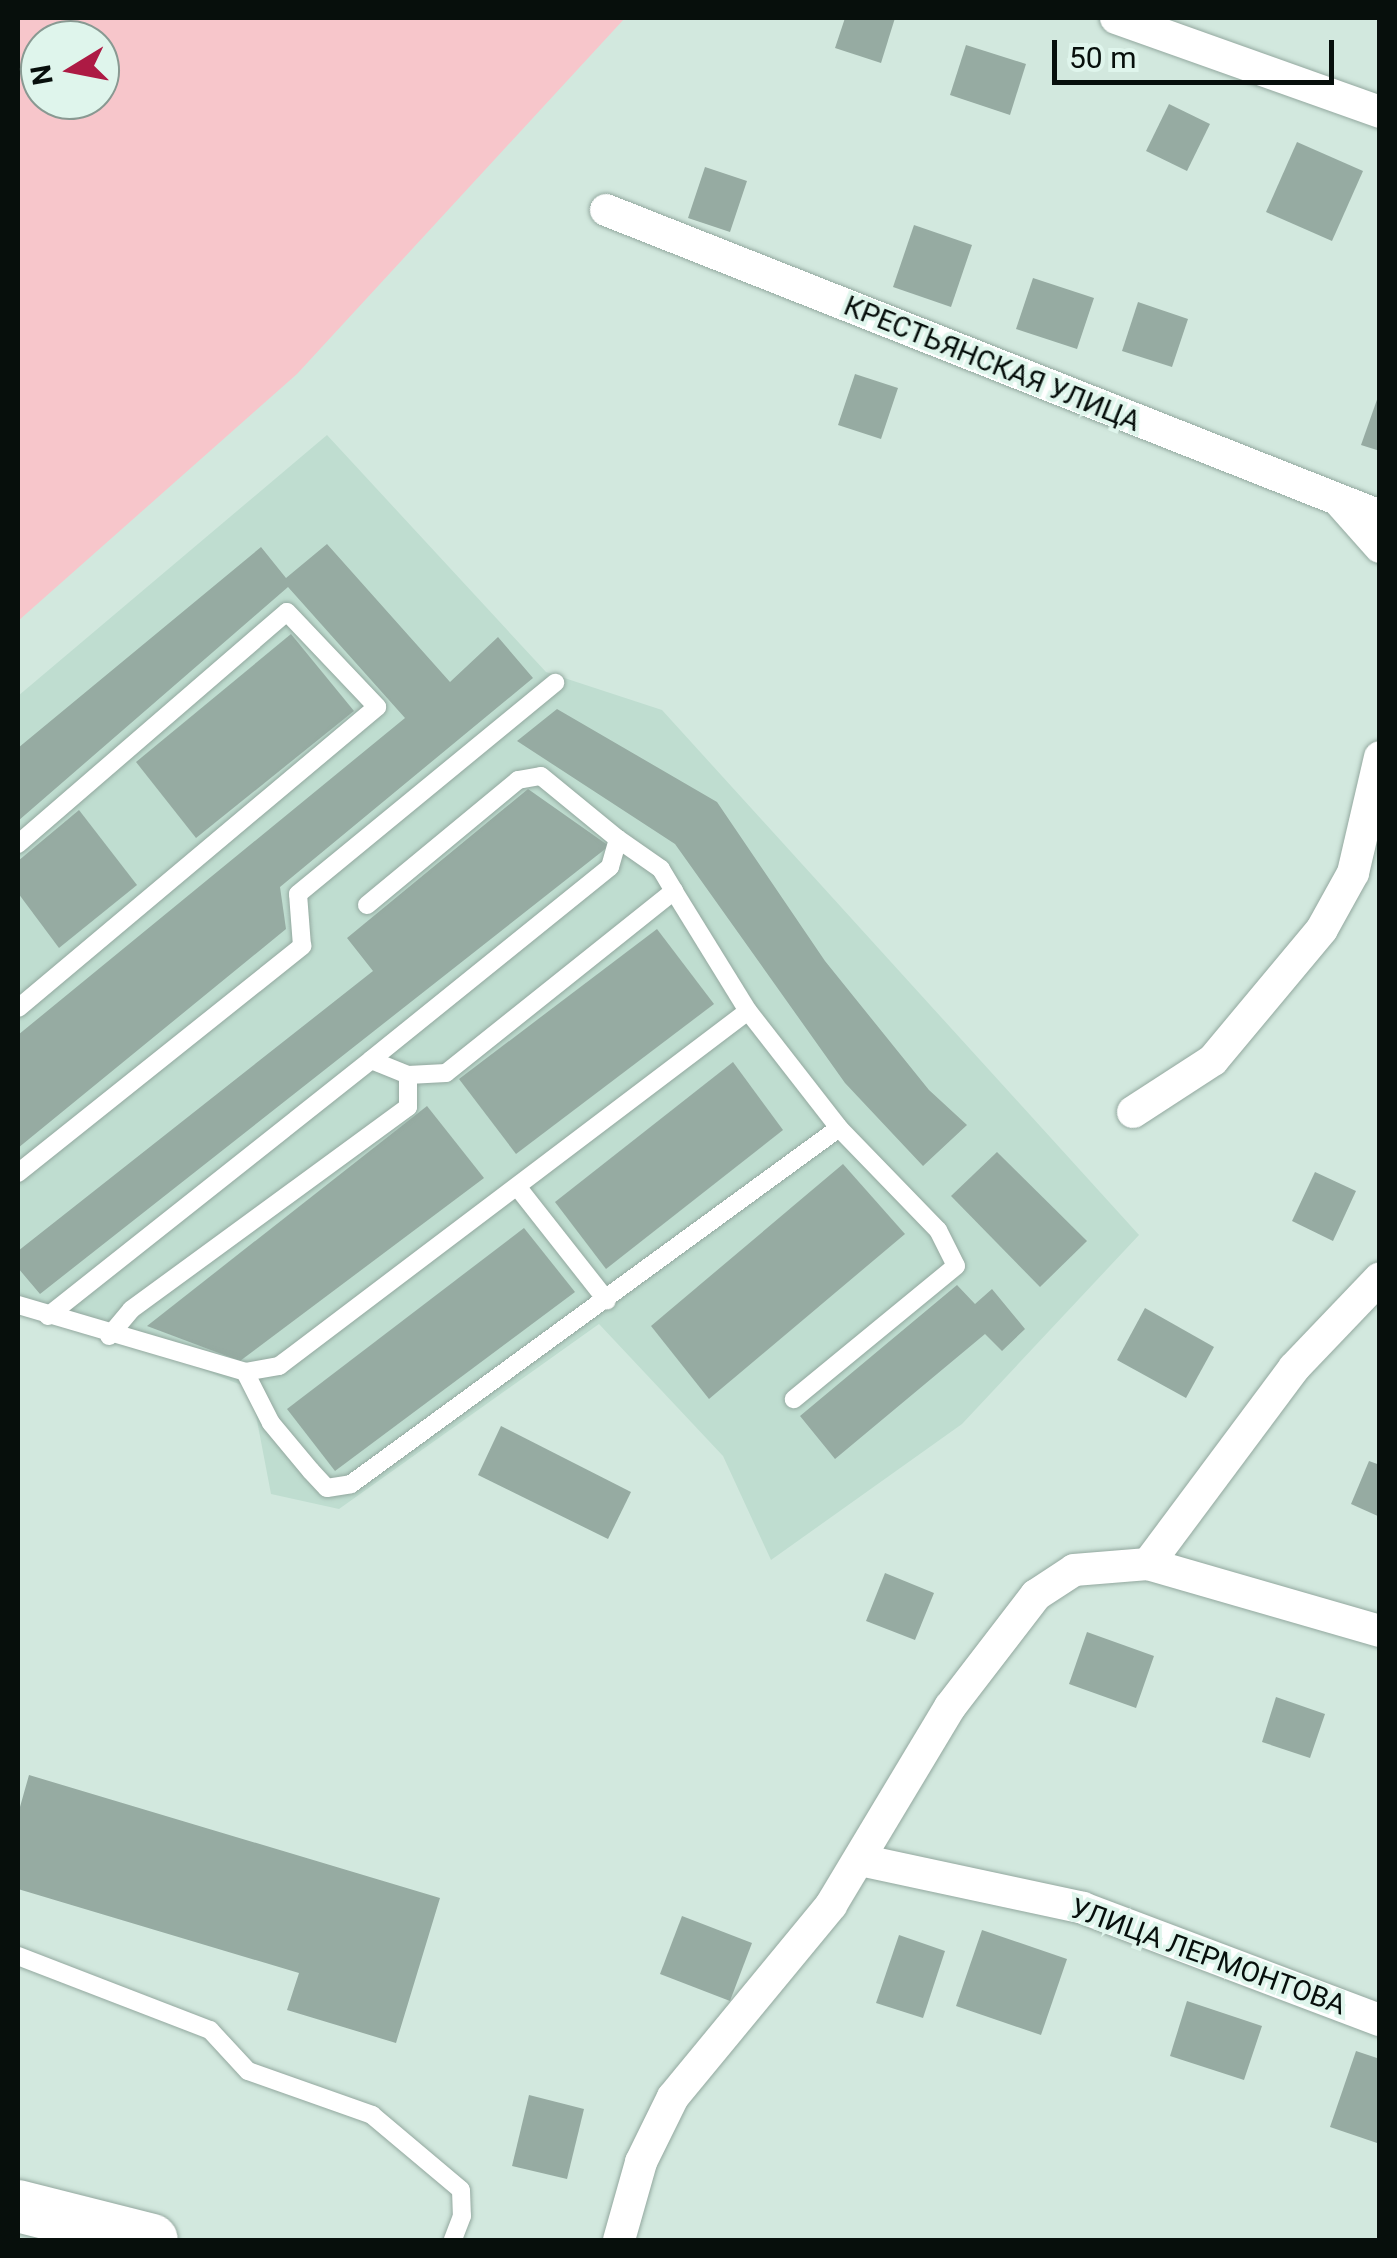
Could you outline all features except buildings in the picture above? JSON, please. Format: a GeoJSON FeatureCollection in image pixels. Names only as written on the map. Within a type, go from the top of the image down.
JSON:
{"type":"FeatureCollection","features":[{"type":"Feature","properties":{"kind":"main road"},"geometry":{"type":"LineString","coordinates":[[18,2206],[152,2240]]}},
{"type":"Feature","properties":{"kind":"street"},"geometry":{"type":"LineString","coordinates":[[1116,18],[1380,112]]}},
{"type":"Feature","properties":{"kind":"street","name":"КРЕСТЬЯНСКАЯ УЛИЦА"},"geometry":{"type":"LineString","coordinates":[[606,210],[1341,504],[1380,516]]}},
{"type":"Feature","properties":{"kind":"street"},"geometry":{"type":"LineString","coordinates":[[1341,504],[1380,547]]}},
{"type":"Feature","properties":{"kind":"street"},"geometry":{"type":"LineString","coordinates":[[1134,1112],[1212,1060],[1366,878],[1380,758]]}},
{"type":"Feature","properties":{"kind":"street"},"geometry":{"type":"LineString","coordinates":[[1148,1564],[1294,1368],[1380,1278]]}},
{"type":"Feature","properties":{"kind":"street"},"geometry":{"type":"LineString","coordinates":[[619,2240],[641,2162],[673,2097],[860,1860],[950,1707],[1036,1595],[1074,1570],[1148,1564],[1380,1631]]}},
{"type":"Feature","properties":{"kind":"street","name":"УЛИЦА ЛЕРМОНТОВА"},"geometry":{"type":"LineString","coordinates":[[860,1860],[1083,1908],[1380,2020]]}},
{"type":"Feature","properties":{"kind":"lane"},"geometry":{"type":"LineString","coordinates":[[18,844],[288,612],[377,707],[18,1008]]}},
{"type":"Feature","properties":{"kind":"lane"},"geometry":{"type":"LineString","coordinates":[[18,1172],[302,946],[298,894],[555,683]]}},
{"type":"Feature","properties":{"kind":"lane"},"geometry":{"type":"LineString","coordinates":[[367,905],[518,780],[541,776],[661,870],[748,1011],[839,1128],[938,1230],[956,1266],[794,1399]]}},
{"type":"Feature","properties":{"kind":"lane"},"geometry":{"type":"LineString","coordinates":[[48,1316],[610,868],[618,840]]}},
{"type":"Feature","properties":{"kind":"lane"},"geometry":{"type":"LineString","coordinates":[[371,1060],[408,1076],[446,1074],[674,892]]}},
{"type":"Feature","properties":{"kind":"lane"},"geometry":{"type":"LineString","coordinates":[[18,1305],[109,1336],[245,1372],[279,1366],[748,1011]]}},
{"type":"Feature","properties":{"kind":"lane"},"geometry":{"type":"LineString","coordinates":[[109,1336],[131,1310],[408,1107],[408,1076]]}},
{"type":"Feature","properties":{"kind":"lane"},"geometry":{"type":"LineString","coordinates":[[245,1372],[272,1422],[311,1471],[328,1488],[351,1484],[607,1301],[839,1128]]}},
{"type":"Feature","properties":{"kind":"lane"},"geometry":{"type":"LineString","coordinates":[[519,1188],[607,1301]]}},
{"type":"Feature","properties":{"kind":"lane"},"geometry":{"type":"LineString","coordinates":[[18,1956],[210,2030],[248,2071],[372,2115],[461,2190],[462,2216],[454,2240]]}},
{"type":"Feature","properties":{"kind":"shaded area"},"geometry":{"type":"Polygon","coordinates":[[[18,18],[625,18],[297,374],[18,621],[18,18]]]}},
{"type":"Feature","properties":{"kind":"shaded area"},"geometry":{"type":"Polygon","coordinates":[[[327,435],[546,672],[662,710],[1139,1235],[962,1424],[771,1560],[723,1456],[599,1324],[339,1509],[271,1494],[251,1389],[18,1295],[18,696],[327,435]]]}}]}
